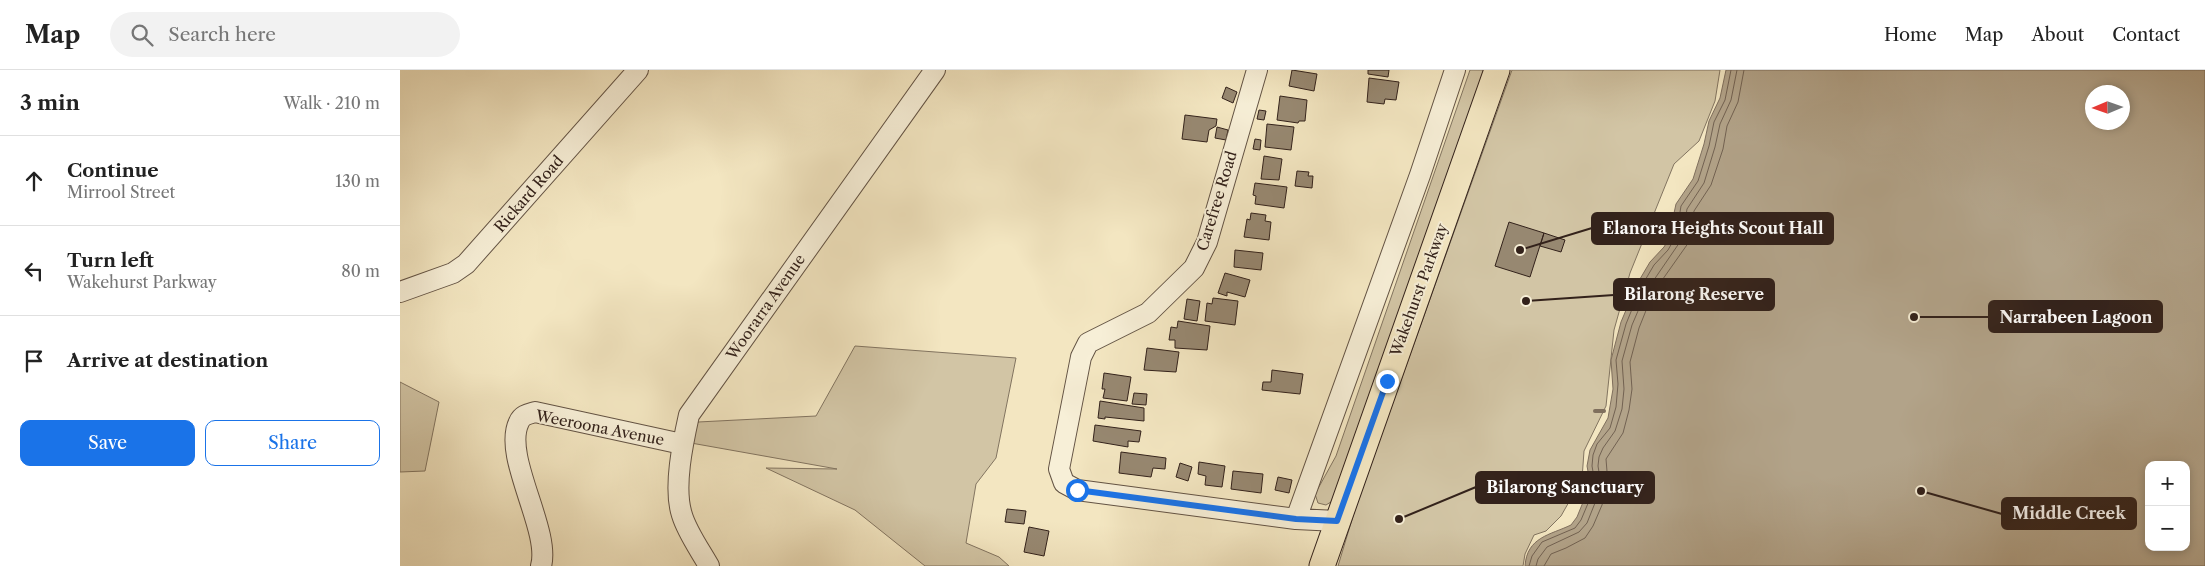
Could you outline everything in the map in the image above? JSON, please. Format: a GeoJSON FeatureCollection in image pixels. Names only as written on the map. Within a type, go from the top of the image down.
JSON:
{"type":"FeatureCollection","features":[{"type":"Feature","properties":{"kind":"main road","name":"Wakehurst Parkway"},"geometry":{"type":"LineString","coordinates":[[1322,566],[1497,70]]}},
{"type":"Feature","properties":{"kind":"street","name":"Rickard Road"},"geometry":{"type":"LineString","coordinates":[[401,292],[452,273],[466,264],[638,70]]}},
{"type":"Feature","properties":{"kind":"street","name":"Woorarra Avenue"},"geometry":{"type":"LineString","coordinates":[[709,566],[681,514],[678,482],[682,444],[689,415],[935,70]]}},
{"type":"Feature","properties":{"kind":"street","name":"Carefree Road"},"geometry":{"type":"LineString","coordinates":[[1257,70],[1208,242],[1194,268],[1148,313],[1088,343],[1081,357],[1059,469],[1064,483],[1077,490],[1296,519]]}},
{"type":"Feature","properties":{"kind":"street"},"geometry":{"type":"LineString","coordinates":[[1337,521],[1296,519],[1420,175],[1455,70]]}},
{"type":"Feature","properties":{"kind":"street","name":"Weeroona Avenue"},"geometry":{"type":"LineString","coordinates":[[541,566],[542,545],[517,445],[516,433],[520,421],[526,414],[535,412],[682,444]]}},
{"type":"Feature","properties":{"kind":"shaded area"},"geometry":{"type":"Polygon","coordinates":[[[1470,70],[1486,70],[1334,500],[1326,505],[1318,503],[1315,494],[1336,456],[1470,70]]]}},
{"type":"Feature","properties":{"kind":"shaded area"},"geometry":{"type":"Polygon","coordinates":[[[1512,70],[1720,70],[1715,101],[1699,141],[1674,164],[1630,273],[1614,330],[1606,406],[1584,451],[1582,479],[1561,516],[1546,531],[1534,535],[1525,554],[1523,566],[1338,566],[1357,503],[1512,70]]]}},
{"type":"Feature","properties":{"kind":"shaded area"},"geometry":{"type":"Polygon","coordinates":[[[855,346],[1016,358],[996,458],[976,484],[966,543],[999,557],[1009,566],[925,566],[855,510],[766,468],[837,469],[691,443],[698,422],[816,416],[855,346]]]}},
{"type":"Feature","properties":{"kind":"shaded area"},"geometry":{"type":"Polygon","coordinates":[[[400,382],[439,402],[425,471],[400,472],[400,382]]]}},
{"type":"Feature","properties":{"kind":"water"},"geometry":{"type":"Polygon","coordinates":[[[1726,70],[2205,70],[2205,566],[1525,566],[1530,549],[1535,543],[1541,538],[1571,525],[1577,517],[1590,482],[1587,466],[1590,450],[1608,418],[1613,389],[1611,360],[1621,322],[1637,284],[1650,262],[1664,247],[1672,234],[1671,227],[1676,204],[1693,179],[1709,121],[1720,98],[1726,70]]]}},
{"type":"Feature","properties":{"kind":"building"},"geometry":{"type":"Polygon","coordinates":[[[1292,70],[1317,74],[1314,91],[1289,86],[1292,70]]]}},
{"type":"Feature","properties":{"kind":"building"},"geometry":{"type":"Polygon","coordinates":[[[1368,70],[1389,70],[1388,77],[1368,74],[1368,70]]]}},
{"type":"Feature","properties":{"kind":"building"},"geometry":{"type":"Polygon","coordinates":[[[1369,78],[1399,82],[1396,100],[1385,99],[1384,104],[1367,102],[1369,78]]]}},
{"type":"Feature","properties":{"kind":"building"},"geometry":{"type":"Polygon","coordinates":[[[1226,87],[1237,92],[1233,103],[1222,98],[1226,87]]]}},
{"type":"Feature","properties":{"kind":"building"},"geometry":{"type":"Polygon","coordinates":[[[1280,96],[1307,100],[1305,121],[1299,121],[1298,123],[1277,120],[1280,96]]]}},
{"type":"Feature","properties":{"kind":"building"},"geometry":{"type":"Polygon","coordinates":[[[1259,110],[1266,111],[1264,120],[1257,119],[1259,110]]]}},
{"type":"Feature","properties":{"kind":"building"},"geometry":{"type":"Polygon","coordinates":[[[1185,115],[1217,119],[1216,126],[1209,130],[1207,142],[1182,139],[1185,115]]]}},
{"type":"Feature","properties":{"kind":"building"},"geometry":{"type":"Polygon","coordinates":[[[1267,124],[1294,127],[1291,150],[1265,147],[1267,124]]]}},
{"type":"Feature","properties":{"kind":"building"},"geometry":{"type":"Polygon","coordinates":[[[1217,127],[1228,130],[1226,140],[1215,138],[1217,127]]]}},
{"type":"Feature","properties":{"kind":"building"},"geometry":{"type":"Polygon","coordinates":[[[1255,139],[1261,140],[1260,150],[1253,149],[1255,139]]]}},
{"type":"Feature","properties":{"kind":"building"},"geometry":{"type":"Polygon","coordinates":[[[1264,156],[1282,159],[1279,180],[1261,179],[1264,156]]]}},
{"type":"Feature","properties":{"kind":"building"},"geometry":{"type":"Polygon","coordinates":[[[1297,171],[1309,172],[1308,176],[1313,176],[1312,188],[1295,186],[1297,171]]]}},
{"type":"Feature","properties":{"kind":"building"},"geometry":{"type":"Polygon","coordinates":[[[1255,183],[1287,187],[1284,208],[1255,204],[1256,196],[1253,195],[1255,183]]]}},
{"type":"Feature","properties":{"kind":"building"},"geometry":{"type":"Polygon","coordinates":[[[1251,213],[1266,215],[1265,221],[1271,222],[1269,240],[1244,237],[1247,219],[1250,220],[1251,213]]]}},
{"type":"Feature","properties":{"kind":"building"},"geometry":{"type":"Polygon","coordinates":[[[1509,222],[1544,233],[1530,277],[1495,266],[1509,222]]]}},
{"type":"Feature","properties":{"kind":"building"},"geometry":{"type":"Polygon","coordinates":[[[1544,233],[1565,240],[1561,252],[1540,246],[1544,233]]]}},
{"type":"Feature","properties":{"kind":"building"},"geometry":{"type":"Polygon","coordinates":[[[1235,250],[1263,253],[1261,270],[1234,267],[1235,250]]]}},
{"type":"Feature","properties":{"kind":"building"},"geometry":{"type":"Polygon","coordinates":[[[1225,273],[1250,280],[1245,297],[1227,292],[1227,296],[1218,293],[1225,273]]]}},
{"type":"Feature","properties":{"kind":"building"},"geometry":{"type":"Polygon","coordinates":[[[1213,298],[1238,301],[1235,325],[1205,321],[1207,303],[1212,304],[1213,298]]]}},
{"type":"Feature","properties":{"kind":"building"},"geometry":{"type":"Polygon","coordinates":[[[1187,299],[1200,301],[1197,321],[1184,319],[1187,299]]]}},
{"type":"Feature","properties":{"kind":"building"},"geometry":{"type":"Polygon","coordinates":[[[1178,321],[1210,326],[1207,350],[1175,348],[1175,340],[1169,340],[1171,327],[1177,328],[1178,321]]]}},
{"type":"Feature","properties":{"kind":"building"},"geometry":{"type":"Polygon","coordinates":[[[1147,348],[1179,352],[1176,372],[1144,370],[1147,348]]]}},
{"type":"Feature","properties":{"kind":"building"},"geometry":{"type":"Polygon","coordinates":[[[1272,370],[1303,374],[1300,394],[1262,390],[1263,382],[1271,382],[1272,370]]]}},
{"type":"Feature","properties":{"kind":"building"},"geometry":{"type":"Polygon","coordinates":[[[1104,373],[1131,377],[1127,401],[1103,398],[1105,389],[1102,389],[1104,373]]]}},
{"type":"Feature","properties":{"kind":"building"},"geometry":{"type":"Polygon","coordinates":[[[1134,393],[1147,394],[1146,405],[1132,404],[1134,393]]]}},
{"type":"Feature","properties":{"kind":"building"},"geometry":{"type":"Polygon","coordinates":[[[1100,401],[1144,408],[1144,421],[1098,418],[1100,401]]]}},
{"type":"Feature","properties":{"kind":"building"},"geometry":{"type":"Polygon","coordinates":[[[1095,425],[1141,431],[1139,442],[1128,441],[1128,447],[1093,441],[1095,425]]]}},
{"type":"Feature","properties":{"kind":"building"},"geometry":{"type":"Polygon","coordinates":[[[1121,452],[1166,458],[1165,469],[1153,468],[1151,477],[1119,473],[1121,452]]]}},
{"type":"Feature","properties":{"kind":"building"},"geometry":{"type":"Polygon","coordinates":[[[1199,462],[1225,466],[1222,487],[1205,485],[1206,476],[1198,474],[1199,462]]]}},
{"type":"Feature","properties":{"kind":"building"},"geometry":{"type":"Polygon","coordinates":[[[1180,463],[1192,467],[1188,481],[1176,477],[1180,463]]]}},
{"type":"Feature","properties":{"kind":"building"},"geometry":{"type":"Polygon","coordinates":[[[1233,471],[1263,474],[1261,493],[1231,489],[1233,471]]]}},
{"type":"Feature","properties":{"kind":"building"},"geometry":{"type":"Polygon","coordinates":[[[1278,477],[1292,480],[1289,493],[1275,490],[1278,477]]]}},
{"type":"Feature","properties":{"kind":"building"},"geometry":{"type":"Polygon","coordinates":[[[1007,509],[1026,511],[1024,524],[1005,522],[1007,509]]]}},
{"type":"Feature","properties":{"kind":"building"},"geometry":{"type":"Polygon","coordinates":[[[1029,527],[1049,531],[1044,556],[1024,552],[1029,527]]]}},
{"type":"Feature","properties":{"kind":"waterway"},"geometry":{"type":"LineString","coordinates":[[1595,411],[1604,411]]}},
{"type":"Feature","properties":{"kind":"place","name":"Elanora Heights Scout Hall"},"geometry":{"type":"Point","coordinates":[1520,250]}},
{"type":"Feature","properties":{"kind":"place","name":"Bilarong Reserve"},"geometry":{"type":"Point","coordinates":[1526,301]}},
{"type":"Feature","properties":{"kind":"place","name":"Narrabeen Lagoon"},"geometry":{"type":"Point","coordinates":[1914,317]}},
{"type":"Feature","properties":{"kind":"place","name":"Middle Creek"},"geometry":{"type":"Point","coordinates":[1921,491]}},
{"type":"Feature","properties":{"kind":"place","name":"Bilarong Sanctuary"},"geometry":{"type":"Point","coordinates":[1399,519]}},
{"type":"Feature","properties":{"kind":"route"},"geometry":{"type":"LineString","coordinates":[[1077,490],[1296,519],[1337,521],[1387,381]]}}]}
